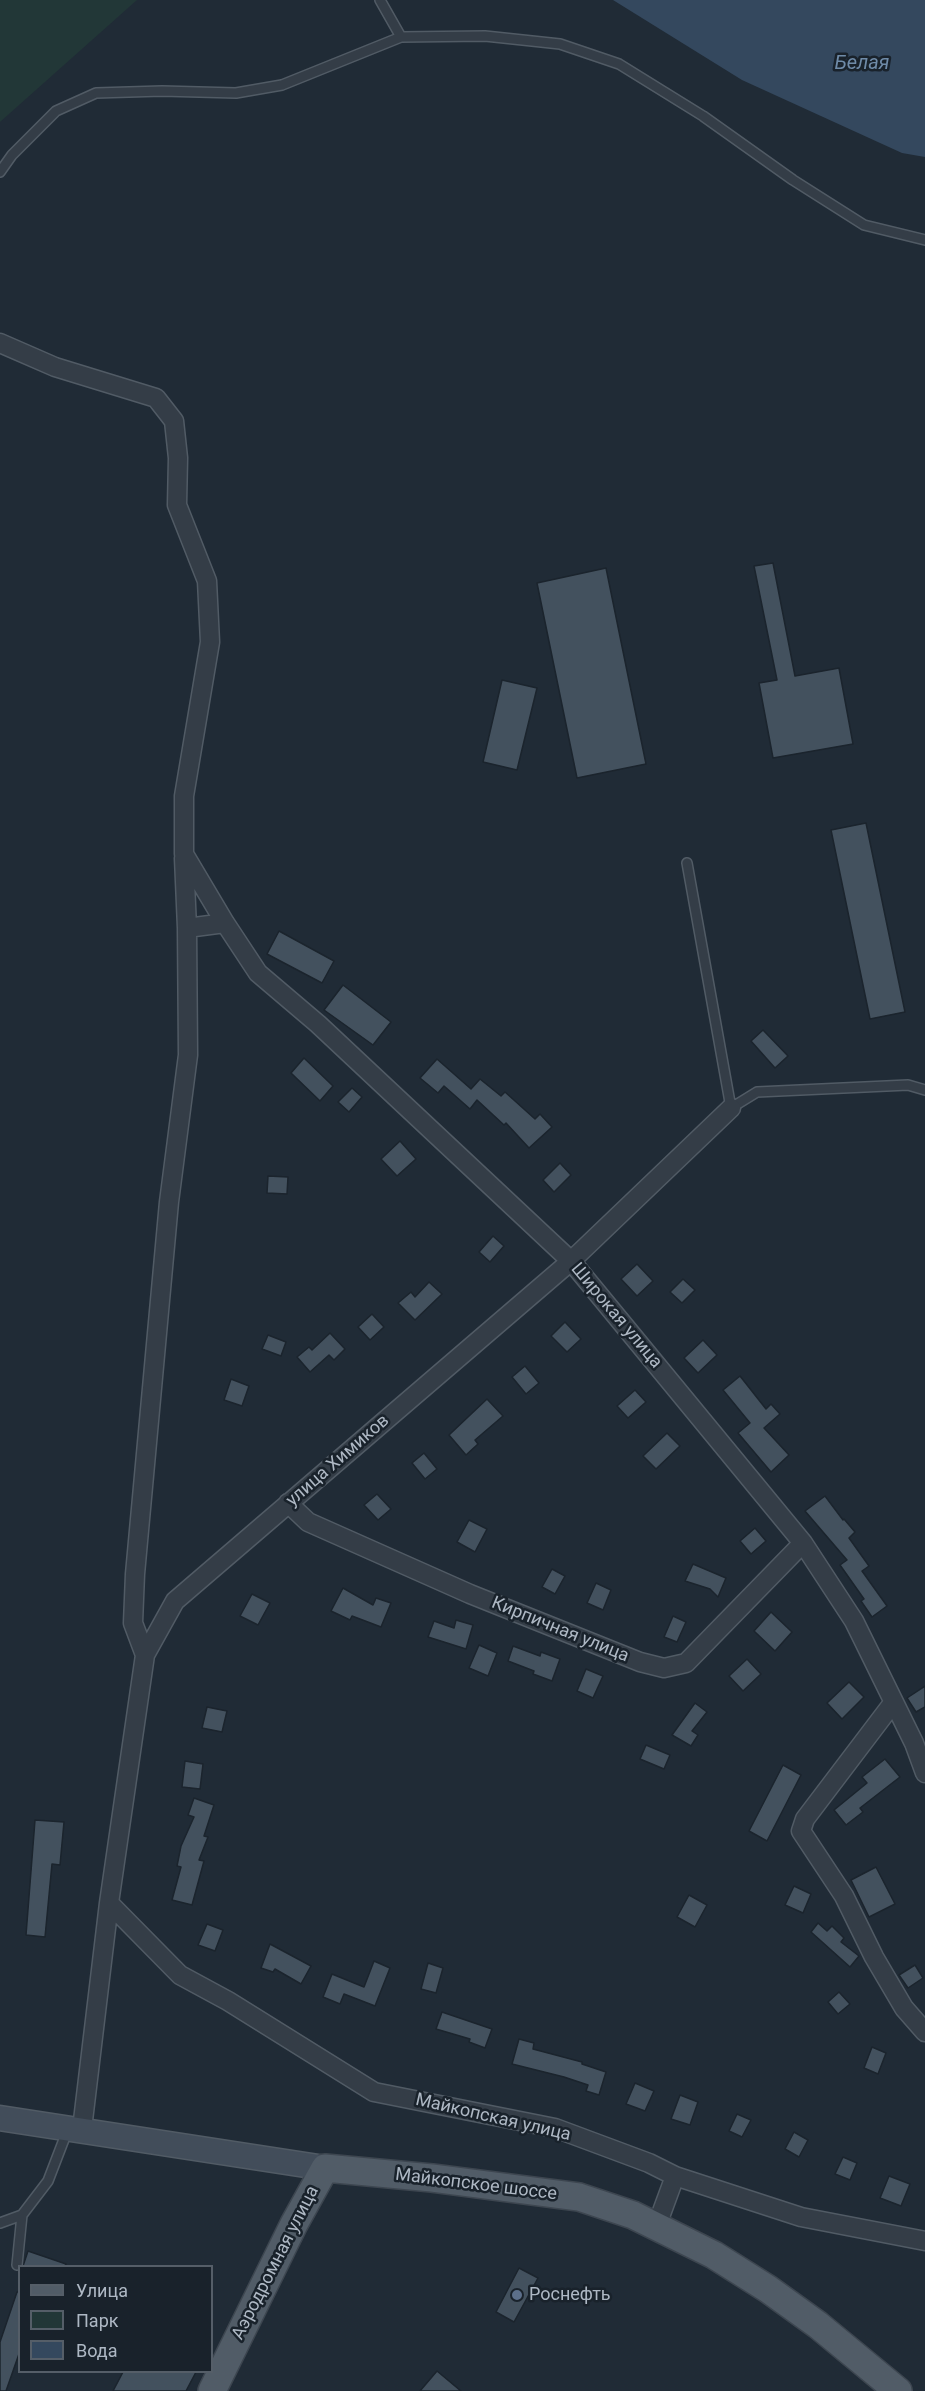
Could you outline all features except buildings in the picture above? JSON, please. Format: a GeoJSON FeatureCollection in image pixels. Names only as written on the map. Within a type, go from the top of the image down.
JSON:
{"type":"FeatureCollection","features":[{"type":"Feature","properties":{"kind":"main road","name":"Майкопское шоссе"},"geometry":{"type":"LineString","coordinates":[[325,2168],[432,2178],[579,2197],[633,2215],[714,2255],[768,2289],[818,2325],[898,2391]]}},
{"type":"Feature","properties":{"kind":"main road","name":"Аэродромная улица"},"geometry":{"type":"LineString","coordinates":[[212,2391],[294,2224],[325,2168]]}},
{"type":"Feature","properties":{"kind":"street"},"geometry":{"type":"LineString","coordinates":[[0,343],[56,367],[156,398],[174,420],[178,458],[177,505],[207,581],[210,642],[184,796],[183,854],[187,928],[188,1055],[169,1202],[135,1575],[133,1623],[145,1655]]}},
{"type":"Feature","properties":{"kind":"street","name":"Широкая улица"},"geometry":{"type":"LineString","coordinates":[[183,854],[258,973],[318,1024],[571,1261],[803,1543],[854,1621],[914,1743],[925,1773]]}},
{"type":"Feature","properties":{"kind":"street"},"geometry":{"type":"LineString","coordinates":[[187,928],[225,924]]}},
{"type":"Feature","properties":{"kind":"street","name":"улица Химиков"},"geometry":{"type":"LineString","coordinates":[[75,2128],[145,1655],[176,1602],[571,1261],[730,1108]]}},
{"type":"Feature","properties":{"kind":"street","name":"Кирпичная улица"},"geometry":{"type":"LineString","coordinates":[[288,1503],[308,1522],[470,1594],[640,1662],[664,1668],[686,1663],[803,1543]]}},
{"type":"Feature","properties":{"kind":"street"},"geometry":{"type":"LineString","coordinates":[[893,1703],[805,1819],[801,1831],[844,1896],[874,1957],[904,2008],[925,2032]]}},
{"type":"Feature","properties":{"kind":"street","name":"Майкопская улица"},"geometry":{"type":"LineString","coordinates":[[109,1903],[180,1975],[228,2001],[374,2092],[555,2128],[649,2163],[675,2176],[801,2217],[925,2241]]}},
{"type":"Feature","properties":{"kind":"street","name":"Майкопское шоссе"},"geometry":{"type":"LineString","coordinates":[[0,2118],[325,2168]]}},
{"type":"Feature","properties":{"kind":"street"},"geometry":{"type":"LineString","coordinates":[[657,2225],[675,2176]]}},
{"type":"Feature","properties":{"kind":"lane"},"geometry":{"type":"LineString","coordinates":[[380,0],[401,37]]}},
{"type":"Feature","properties":{"kind":"lane"},"geometry":{"type":"LineString","coordinates":[[0,172],[12,155],[56,111],[96,93],[162,91],[236,93],[282,85],[401,37],[485,36],[560,44],[619,64],[703,116],[793,180],[864,225],[925,240]]}},
{"type":"Feature","properties":{"kind":"lane"},"geometry":{"type":"LineString","coordinates":[[687,862],[730,1108],[757,1092],[908,1085],[925,1089]]}},
{"type":"Feature","properties":{"kind":"lane"},"geometry":{"type":"LineString","coordinates":[[17,2265],[22,2215],[48,2181],[75,2128]]}},
{"type":"Feature","properties":{"kind":"lane"},"geometry":{"type":"LineString","coordinates":[[0,2223],[22,2215]]}},
{"type":"Feature","properties":{"kind":"green space"},"geometry":{"type":"Polygon","coordinates":[[[0,0],[137,0],[0,122],[0,0]]]}},
{"type":"Feature","properties":{"kind":"water","name":"Белая"},"geometry":{"type":"Polygon","coordinates":[[[613,0],[925,0],[925,157],[902,153],[742,80],[613,0]]]}},
{"type":"Feature","properties":{"kind":"place","name":"Роснефть"},"geometry":{"type":"Point","coordinates":[517,2295]}}]}
